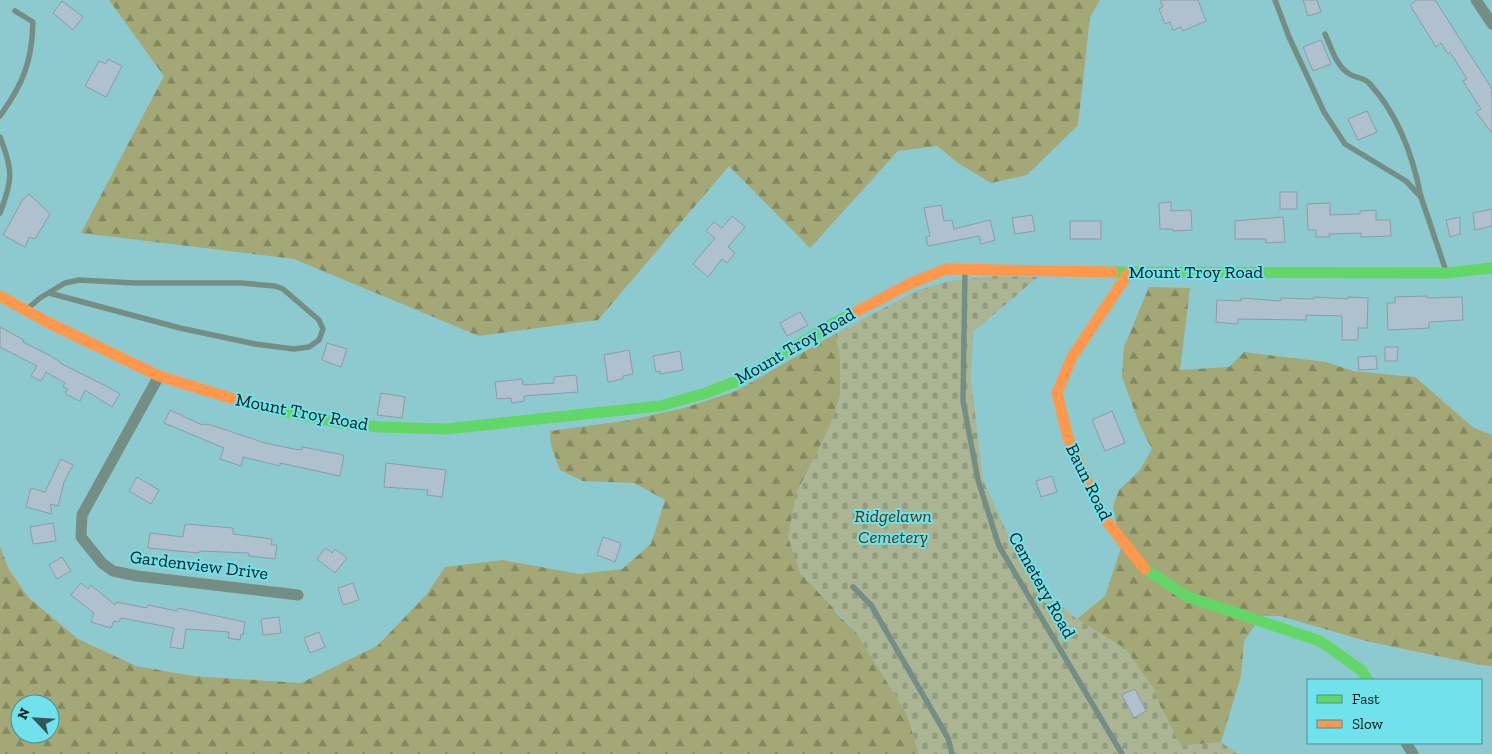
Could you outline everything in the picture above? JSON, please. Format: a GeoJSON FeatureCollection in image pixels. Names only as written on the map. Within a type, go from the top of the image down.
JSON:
{"type":"FeatureCollection","features":[{"type":"Feature","properties":{"kind":"street"},"geometry":{"type":"LineString","coordinates":[[1476,0],[1492,24]]}},
{"type":"Feature","properties":{"kind":"street","name":"Mount Troy Road"},"geometry":{"type":"LineString","coordinates":[[0,296],[47,322],[159,376],[261,408],[341,423],[381,427],[446,429],[471,428],[660,406],[706,393],[742,379],[832,324],[910,283],[947,269],[1129,272],[1447,273],[1492,268]]}},
{"type":"Feature","properties":{"kind":"street","name":"Baun Road"},"geometry":{"type":"LineString","coordinates":[[1129,272],[1072,357],[1056,393],[1068,438],[1104,518],[1148,572],[1188,597],[1320,640],[1361,670],[1367,679]]}},
{"type":"Feature","properties":{"kind":"street","name":"Gardenview Drive"},"geometry":{"type":"LineString","coordinates":[[159,376],[82,514],[80,537],[102,563],[113,571],[137,576],[298,595]]}},
{"type":"Feature","properties":{"kind":"lane"},"geometry":{"type":"LineString","coordinates":[[1275,0],[1289,37],[1324,112],[1345,144],[1406,181],[1421,197]]}},
{"type":"Feature","properties":{"kind":"lane"},"geometry":{"type":"LineString","coordinates":[[0,116],[13,98],[26,70],[32,48],[33,22],[16,12]]}},
{"type":"Feature","properties":{"kind":"lane"},"geometry":{"type":"LineString","coordinates":[[1325,34],[1338,62],[1348,74],[1368,81],[1392,113],[1402,132],[1416,171],[1421,197],[1447,273]]}},
{"type":"Feature","properties":{"kind":"lane"},"geometry":{"type":"LineString","coordinates":[[0,137],[11,174],[7,195],[0,213]]}},
{"type":"Feature","properties":{"kind":"lane","name":"Cemetery Road"},"geometry":{"type":"LineString","coordinates":[[965,269],[963,401],[981,490],[999,546],[1122,754]]}},
{"type":"Feature","properties":{"kind":"lane"},"geometry":{"type":"LineString","coordinates":[[26,310],[40,298],[65,283],[80,280],[135,283],[241,283],[275,286],[283,289],[319,320],[323,329],[318,340],[309,347],[294,349],[255,344],[180,328],[49,293]]}},
{"type":"Feature","properties":{"kind":"lane"},"geometry":{"type":"LineString","coordinates":[[853,587],[871,605],[948,738],[952,754]]}},
{"type":"Feature","properties":{"kind":"green space"},"geometry":{"type":"Polygon","coordinates":[[[109,0],[1100,0],[1090,17],[1078,125],[1027,175],[991,183],[958,163],[937,146],[898,151],[810,248],[729,166],[598,320],[479,336],[294,259],[81,233],[164,76],[109,0]]]}},
{"type":"Feature","properties":{"kind":"green space","name":"Ridgelawn Cemetery"},"geometry":{"type":"Polygon","coordinates":[[[994,276],[1038,277],[973,332],[971,379],[983,480],[1020,562],[1038,587],[1077,619],[1126,649],[1156,692],[1159,704],[1181,746],[1221,742],[1238,754],[919,754],[907,714],[856,632],[800,573],[788,537],[796,494],[830,426],[840,396],[840,356],[835,334],[916,291],[948,281],[994,276]]]}},
{"type":"Feature","properties":{"kind":"green space"},"geometry":{"type":"Polygon","coordinates":[[[1149,287],[1190,288],[1180,370],[1229,367],[1244,352],[1326,362],[1353,371],[1415,377],[1474,428],[1492,435],[1492,666],[1366,641],[1280,616],[1261,616],[1244,641],[1241,676],[1221,742],[1181,746],[1159,704],[1156,692],[1077,619],[1105,596],[1121,548],[1113,507],[1119,490],[1140,470],[1152,449],[1140,426],[1122,377],[1124,347],[1149,287]]]}},
{"type":"Feature","properties":{"kind":"green space"},"geometry":{"type":"Polygon","coordinates":[[[835,334],[840,356],[840,396],[830,426],[796,494],[835,612],[856,632],[907,714],[919,754],[0,754],[0,546],[8,568],[28,597],[78,639],[136,666],[193,676],[301,683],[377,646],[427,594],[445,567],[503,560],[579,574],[622,569],[651,544],[665,500],[634,483],[583,481],[560,470],[551,446],[550,431],[630,420],[684,408],[736,391],[835,334]]]}},
{"type":"Feature","properties":{"kind":"building"},"geometry":{"type":"Polygon","coordinates":[[[1160,0],[1198,0],[1206,21],[1183,31],[1181,27],[1173,30],[1170,22],[1165,24],[1159,9],[1163,7],[1160,0]]]}},
{"type":"Feature","properties":{"kind":"building"},"geometry":{"type":"Polygon","coordinates":[[[1303,0],[1317,0],[1321,12],[1308,16],[1303,0]]]}},
{"type":"Feature","properties":{"kind":"building"},"geometry":{"type":"Polygon","coordinates":[[[1417,0],[1435,0],[1492,89],[1492,133],[1476,112],[1481,109],[1463,81],[1467,79],[1450,52],[1448,54],[1441,43],[1436,47],[1410,5],[1417,0]]]}},
{"type":"Feature","properties":{"kind":"building"},"geometry":{"type":"Polygon","coordinates":[[[62,1],[83,17],[73,30],[53,13],[62,1]]]}},
{"type":"Feature","properties":{"kind":"building"},"geometry":{"type":"Polygon","coordinates":[[[1321,40],[1331,64],[1313,71],[1303,47],[1321,40]]]}},
{"type":"Feature","properties":{"kind":"building"},"geometry":{"type":"Polygon","coordinates":[[[108,59],[122,66],[106,97],[85,86],[99,61],[106,64],[108,59]]]}},
{"type":"Feature","properties":{"kind":"building"},"geometry":{"type":"Polygon","coordinates":[[[1367,111],[1377,132],[1358,140],[1348,119],[1367,111]]]}},
{"type":"Feature","properties":{"kind":"building"},"geometry":{"type":"Polygon","coordinates":[[[1280,192],[1297,192],[1297,209],[1280,209],[1280,192]]]}},
{"type":"Feature","properties":{"kind":"building"},"geometry":{"type":"Polygon","coordinates":[[[29,194],[50,214],[35,239],[29,237],[25,247],[3,235],[22,201],[29,194]]]}},
{"type":"Feature","properties":{"kind":"building"},"geometry":{"type":"Polygon","coordinates":[[[1171,202],[1171,211],[1191,210],[1192,230],[1173,231],[1173,229],[1160,229],[1159,203],[1171,202]]]}},
{"type":"Feature","properties":{"kind":"building"},"geometry":{"type":"Polygon","coordinates":[[[1330,203],[1330,215],[1360,214],[1360,211],[1376,210],[1376,220],[1390,220],[1391,236],[1361,237],[1361,233],[1329,234],[1330,237],[1316,237],[1316,230],[1308,230],[1307,204],[1330,203]]]}},
{"type":"Feature","properties":{"kind":"building"},"geometry":{"type":"Polygon","coordinates":[[[941,205],[944,221],[952,220],[954,229],[990,220],[995,240],[981,244],[979,236],[928,246],[926,237],[930,236],[924,208],[941,205]]]}},
{"type":"Feature","properties":{"kind":"building"},"geometry":{"type":"Polygon","coordinates":[[[1492,209],[1492,226],[1475,230],[1473,213],[1492,209]]]}},
{"type":"Feature","properties":{"kind":"building"},"geometry":{"type":"Polygon","coordinates":[[[1032,215],[1035,231],[1015,234],[1012,218],[1032,215]]]}},
{"type":"Feature","properties":{"kind":"building"},"geometry":{"type":"Polygon","coordinates":[[[732,216],[745,227],[728,247],[735,253],[727,263],[722,259],[708,277],[693,264],[715,238],[706,231],[714,222],[722,228],[732,216]]]}},
{"type":"Feature","properties":{"kind":"building"},"geometry":{"type":"Polygon","coordinates":[[[1283,217],[1285,242],[1266,243],[1266,239],[1235,239],[1235,221],[1283,217]]]}},
{"type":"Feature","properties":{"kind":"building"},"geometry":{"type":"Polygon","coordinates":[[[1460,217],[1460,234],[1450,237],[1446,220],[1460,217]]]}},
{"type":"Feature","properties":{"kind":"building"},"geometry":{"type":"Polygon","coordinates":[[[1070,221],[1101,221],[1101,239],[1070,239],[1070,221]]]}},
{"type":"Feature","properties":{"kind":"building"},"geometry":{"type":"Polygon","coordinates":[[[1427,296],[1427,298],[1462,297],[1463,320],[1429,322],[1429,328],[1388,330],[1387,303],[1395,303],[1395,297],[1427,296]]]}},
{"type":"Feature","properties":{"kind":"building"},"geometry":{"type":"Polygon","coordinates":[[[1314,297],[1368,298],[1367,328],[1358,328],[1358,340],[1342,340],[1342,316],[1306,315],[1306,320],[1238,319],[1238,324],[1216,322],[1217,300],[1241,301],[1241,298],[1281,301],[1281,298],[1314,299],[1314,297]]]}},
{"type":"Feature","properties":{"kind":"building"},"geometry":{"type":"Polygon","coordinates":[[[800,312],[808,325],[787,336],[780,323],[800,312]]]}},
{"type":"Feature","properties":{"kind":"building"},"geometry":{"type":"Polygon","coordinates":[[[0,327],[60,363],[120,394],[112,407],[85,390],[80,401],[65,394],[68,389],[63,387],[65,383],[46,372],[41,381],[31,376],[37,366],[0,347],[0,327]]]}},
{"type":"Feature","properties":{"kind":"building"},"geometry":{"type":"Polygon","coordinates":[[[327,343],[347,349],[341,367],[322,360],[327,343]]]}},
{"type":"Feature","properties":{"kind":"building"},"geometry":{"type":"Polygon","coordinates":[[[1385,347],[1398,347],[1397,361],[1385,361],[1385,347]]]}},
{"type":"Feature","properties":{"kind":"building"},"geometry":{"type":"Polygon","coordinates":[[[629,350],[633,374],[623,376],[623,379],[608,382],[604,355],[629,350]]]}},
{"type":"Feature","properties":{"kind":"building"},"geometry":{"type":"Polygon","coordinates":[[[680,351],[683,370],[660,374],[660,371],[656,372],[653,356],[680,351]]]}},
{"type":"Feature","properties":{"kind":"building"},"geometry":{"type":"Polygon","coordinates":[[[1376,356],[1377,369],[1359,370],[1358,357],[1376,356]]]}},
{"type":"Feature","properties":{"kind":"building"},"geometry":{"type":"Polygon","coordinates":[[[576,375],[578,392],[524,396],[524,401],[512,403],[511,398],[497,399],[495,382],[522,379],[523,385],[554,383],[554,377],[576,375]]]}},
{"type":"Feature","properties":{"kind":"building"},"geometry":{"type":"Polygon","coordinates":[[[381,393],[405,397],[402,418],[377,415],[381,393]]]}},
{"type":"Feature","properties":{"kind":"building"},"geometry":{"type":"Polygon","coordinates":[[[170,410],[202,425],[208,424],[265,443],[302,450],[302,447],[344,455],[340,476],[280,463],[280,466],[243,457],[241,466],[220,459],[224,448],[164,423],[170,410]]]}},
{"type":"Feature","properties":{"kind":"building"},"geometry":{"type":"Polygon","coordinates":[[[1112,411],[1125,443],[1105,451],[1092,420],[1112,411]]]}},
{"type":"Feature","properties":{"kind":"building"},"geometry":{"type":"Polygon","coordinates":[[[61,459],[73,465],[64,482],[58,506],[50,504],[52,514],[26,507],[31,488],[45,492],[61,459]]]}},
{"type":"Feature","properties":{"kind":"building"},"geometry":{"type":"Polygon","coordinates":[[[386,463],[446,470],[442,497],[427,495],[428,490],[384,487],[386,463]]]}},
{"type":"Feature","properties":{"kind":"building"},"geometry":{"type":"Polygon","coordinates":[[[1052,476],[1057,492],[1041,497],[1036,481],[1052,476]]]}},
{"type":"Feature","properties":{"kind":"building"},"geometry":{"type":"Polygon","coordinates":[[[137,477],[159,490],[151,504],[129,491],[137,477]]]}},
{"type":"Feature","properties":{"kind":"building"},"geometry":{"type":"Polygon","coordinates":[[[53,523],[56,541],[33,544],[30,527],[53,523]]]}},
{"type":"Feature","properties":{"kind":"building"},"geometry":{"type":"Polygon","coordinates":[[[185,524],[233,528],[233,534],[272,539],[271,545],[277,545],[275,559],[249,556],[249,553],[200,551],[199,553],[148,548],[150,533],[183,537],[185,524]]]}},
{"type":"Feature","properties":{"kind":"building"},"geometry":{"type":"Polygon","coordinates":[[[603,537],[621,543],[615,562],[597,555],[603,537]]]}},
{"type":"Feature","properties":{"kind":"building"},"geometry":{"type":"Polygon","coordinates":[[[325,548],[332,553],[335,549],[347,558],[335,573],[317,559],[325,548]]]}},
{"type":"Feature","properties":{"kind":"building"},"geometry":{"type":"Polygon","coordinates":[[[62,557],[71,571],[57,579],[49,565],[62,557]]]}},
{"type":"Feature","properties":{"kind":"building"},"geometry":{"type":"Polygon","coordinates":[[[81,583],[88,589],[91,585],[115,605],[116,602],[147,608],[148,605],[177,611],[178,608],[245,622],[243,635],[241,634],[240,640],[228,638],[229,632],[186,629],[183,649],[170,647],[174,628],[121,618],[119,622],[114,621],[111,628],[91,622],[94,613],[71,595],[81,583]]]}},
{"type":"Feature","properties":{"kind":"building"},"geometry":{"type":"Polygon","coordinates":[[[353,583],[359,600],[343,605],[338,588],[353,583]]]}},
{"type":"Feature","properties":{"kind":"building"},"geometry":{"type":"Polygon","coordinates":[[[279,617],[281,633],[263,635],[261,619],[279,617]]]}},
{"type":"Feature","properties":{"kind":"building"},"geometry":{"type":"Polygon","coordinates":[[[319,632],[325,647],[310,653],[304,638],[319,632]]]}},
{"type":"Feature","properties":{"kind":"building"},"geometry":{"type":"Polygon","coordinates":[[[1135,689],[1146,711],[1134,718],[1122,695],[1135,689]]]}},
{"type":"Feature","properties":{"kind":"traffic: fast"},"geometry":{"type":"LineString","coordinates":[[1113,272],[1447,273],[1492,268]]}},
{"type":"Feature","properties":{"kind":"traffic: fast"},"geometry":{"type":"LineString","coordinates":[[253,405],[341,423],[381,427],[446,429],[660,406],[706,393],[742,379],[832,324],[852,314]]}},
{"type":"Feature","properties":{"kind":"traffic: fast"},"geometry":{"type":"LineString","coordinates":[[1145,569],[1188,597],[1320,641],[1361,670],[1367,679]]}},
{"type":"Feature","properties":{"kind":"traffic: slow"},"geometry":{"type":"LineString","coordinates":[[852,314],[911,283],[947,269],[1113,272]]}},
{"type":"Feature","properties":{"kind":"traffic: slow"},"geometry":{"type":"LineString","coordinates":[[1129,272],[1072,357],[1057,393],[1068,438],[1104,518],[1145,569]]}},
{"type":"Feature","properties":{"kind":"traffic: slow"},"geometry":{"type":"LineString","coordinates":[[0,296],[47,322],[159,376],[253,405]]}}]}
